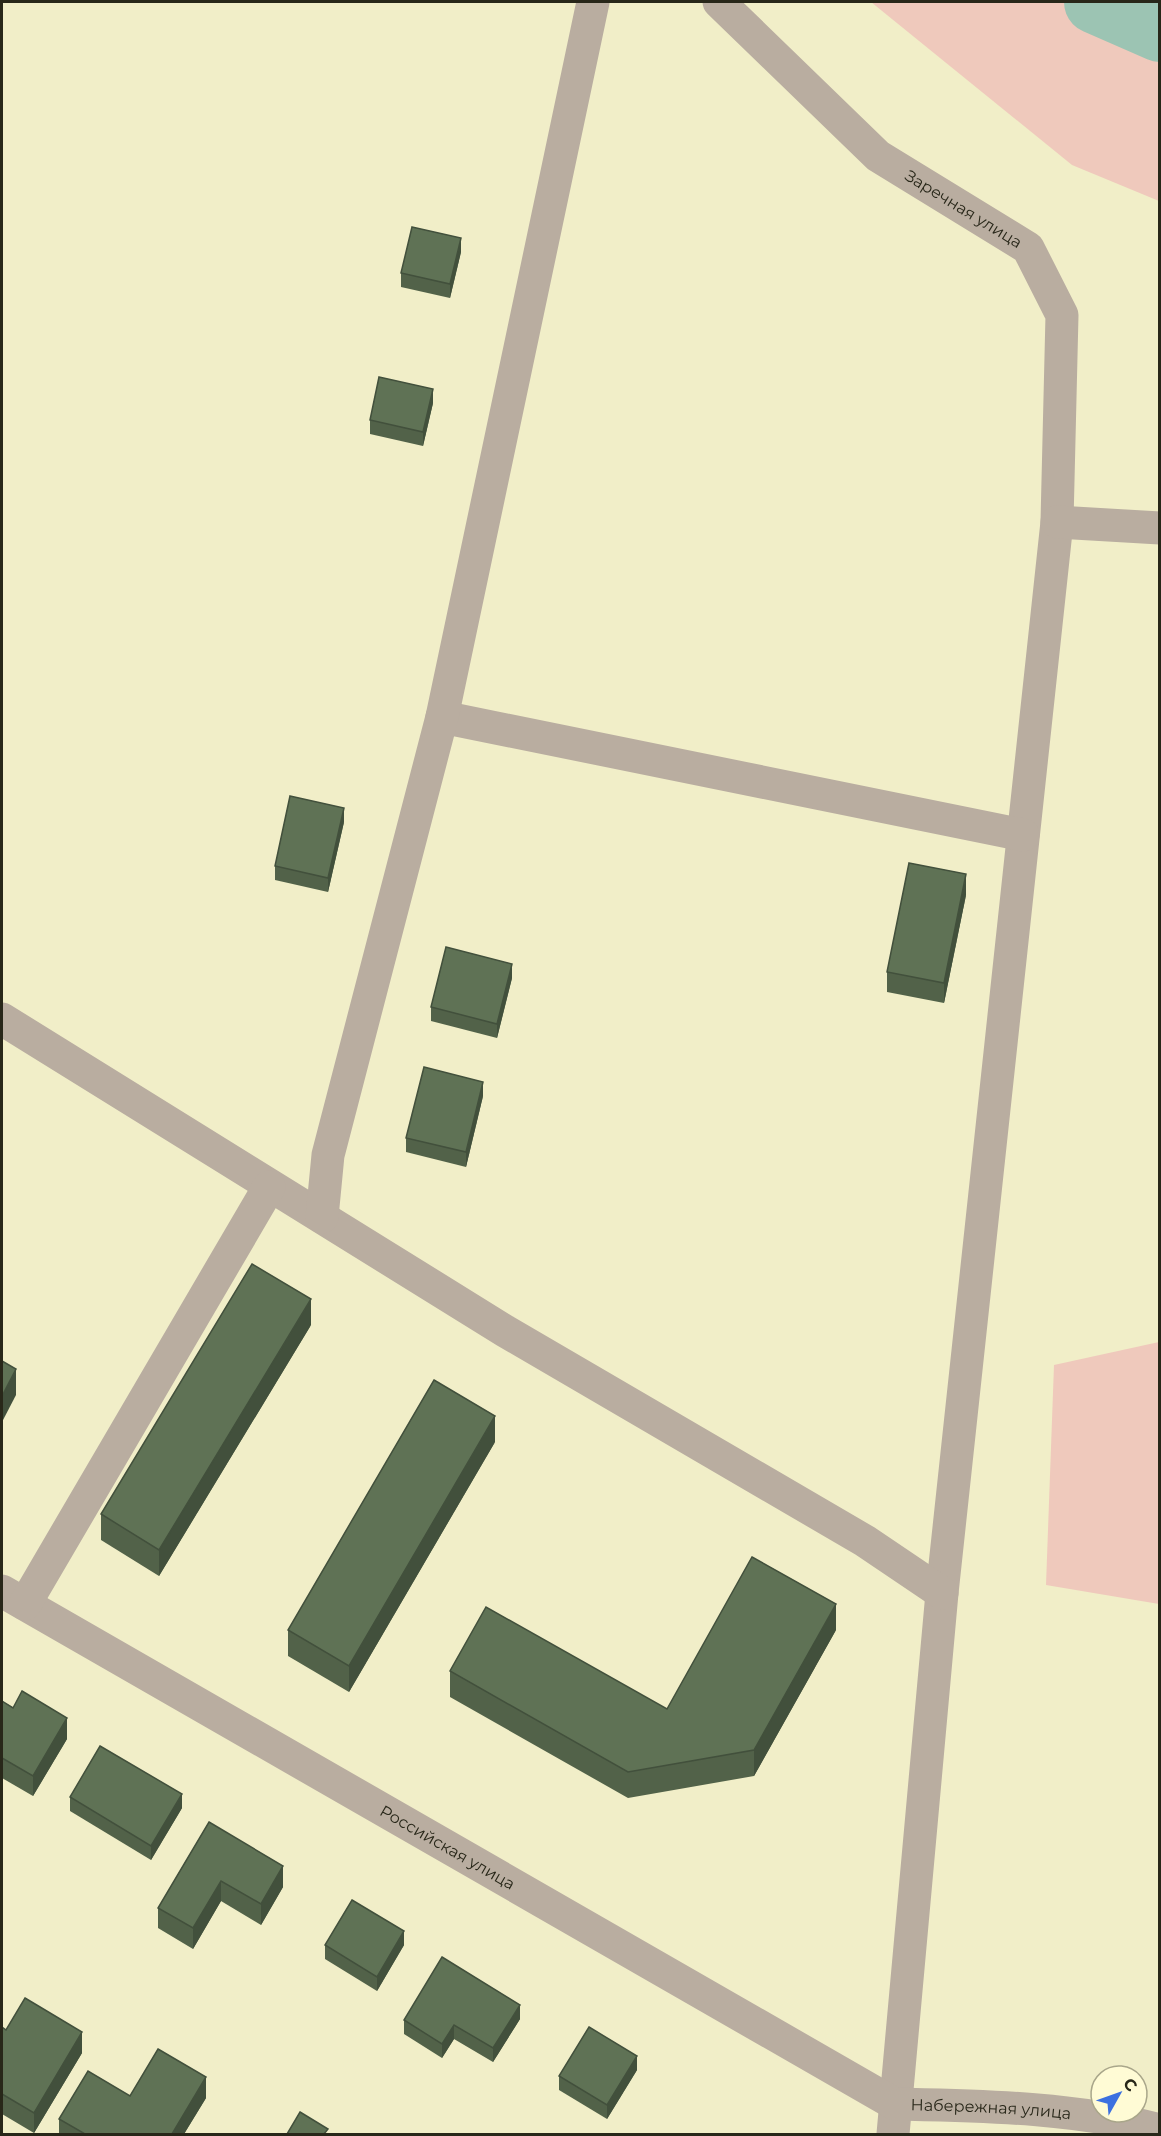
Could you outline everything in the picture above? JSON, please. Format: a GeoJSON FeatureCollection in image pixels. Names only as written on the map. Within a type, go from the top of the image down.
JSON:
{"type":"FeatureCollection","features":[{"type":"Feature","properties":{"kind":"street"},"geometry":{"type":"LineString","coordinates":[[321,1217],[328,1155],[442,717],[593,2]]}},
{"type":"Feature","properties":{"kind":"street","name":"Заречная улица"},"geometry":{"type":"LineString","coordinates":[[719,2],[878,156],[1028,248],[1062,315],[1057,522],[942,1593],[894,2119]]}},
{"type":"Feature","properties":{"kind":"street"},"geometry":{"type":"LineString","coordinates":[[1057,522],[1160,528]]}},
{"type":"Feature","properties":{"kind":"street"},"geometry":{"type":"LineString","coordinates":[[442,717],[1023,835]]}},
{"type":"Feature","properties":{"kind":"street"},"geometry":{"type":"LineString","coordinates":[[2,1019],[269,1187],[505,1331],[865,1541],[942,1593]]}},
{"type":"Feature","properties":{"kind":"street"},"geometry":{"type":"LineString","coordinates":[[13,1597],[269,1187]]}},
{"type":"Feature","properties":{"kind":"street","name":"Российская улица"},"geometry":{"type":"LineString","coordinates":[[13,1597],[894,2119]]}},
{"type":"Feature","properties":{"kind":"street","name":"Набережная улица"},"geometry":{"type":"LineString","coordinates":[[894,2119],[986,2106],[1107,2118],[1160,2130]]}},
{"type":"Feature","properties":{"kind":"shaded area"},"geometry":{"type":"Polygon","coordinates":[[[871,2],[1159,2],[1159,201],[1072,165],[871,2]]]}},
{"type":"Feature","properties":{"kind":"shaded area"},"geometry":{"type":"Polygon","coordinates":[[[1159,1342],[1159,1604],[1046,1585],[1054,1365],[1159,1342]]]}},
{"type":"Feature","properties":{"kind":"building"},"geometry":{"type":"Polygon","coordinates":[[[412,227],[461,238],[450,284],[401,273],[412,227]]]}},
{"type":"Feature","properties":{"kind":"building"},"geometry":{"type":"Polygon","coordinates":[[[379,377],[433,389],[423,432],[370,420],[379,377]]]}},
{"type":"Feature","properties":{"kind":"building"},"geometry":{"type":"Polygon","coordinates":[[[290,796],[344,808],[328,878],[275,866],[290,796]]]}},
{"type":"Feature","properties":{"kind":"building"},"geometry":{"type":"Polygon","coordinates":[[[909,863],[966,874],[944,983],[887,972],[909,863]]]}},
{"type":"Feature","properties":{"kind":"building"},"geometry":{"type":"Polygon","coordinates":[[[446,947],[512,964],[497,1024],[431,1007],[446,947]]]}},
{"type":"Feature","properties":{"kind":"building"},"geometry":{"type":"Polygon","coordinates":[[[424,1067],[483,1082],[466,1152],[406,1138],[424,1067]]]}},
{"type":"Feature","properties":{"kind":"building"},"geometry":{"type":"Polygon","coordinates":[[[252,1264],[311,1299],[159,1550],[101,1514],[252,1264]]]}},
{"type":"Feature","properties":{"kind":"building"},"geometry":{"type":"Polygon","coordinates":[[[2,1361],[16,1369],[2,1396],[2,1361]]]}},
{"type":"Feature","properties":{"kind":"building"},"geometry":{"type":"Polygon","coordinates":[[[434,1380],[495,1416],[349,1666],[288,1630],[434,1380]]]}},
{"type":"Feature","properties":{"kind":"building"},"geometry":{"type":"Polygon","coordinates":[[[752,1557],[836,1604],[754,1750],[628,1772],[450,1671],[486,1607],[667,1709],[752,1557]]]}},
{"type":"Feature","properties":{"kind":"building"},"geometry":{"type":"Polygon","coordinates":[[[22,1691],[67,1718],[33,1776],[2,1758],[2,1701],[13,1708],[22,1691]]]}},
{"type":"Feature","properties":{"kind":"building"},"geometry":{"type":"Polygon","coordinates":[[[100,1746],[182,1794],[151,1846],[70,1797],[100,1746]]]}},
{"type":"Feature","properties":{"kind":"building"},"geometry":{"type":"Polygon","coordinates":[[[209,1822],[283,1866],[261,1904],[221,1881],[193,1928],[158,1908],[209,1822]]]}},
{"type":"Feature","properties":{"kind":"building"},"geometry":{"type":"Polygon","coordinates":[[[352,1900],[404,1931],[377,1977],[325,1945],[352,1900]]]}},
{"type":"Feature","properties":{"kind":"building"},"geometry":{"type":"Polygon","coordinates":[[[442,1957],[520,2005],[493,2048],[454,2025],[442,2044],[404,2020],[442,1957]]]}},
{"type":"Feature","properties":{"kind":"building"},"geometry":{"type":"Polygon","coordinates":[[[25,1998],[82,2032],[34,2113],[2,2094],[2,2027],[6,2030],[25,1998]]]}},
{"type":"Feature","properties":{"kind":"building"},"geometry":{"type":"Polygon","coordinates":[[[589,2027],[637,2056],[607,2105],[559,2076],[589,2027]]]}},
{"type":"Feature","properties":{"kind":"building"},"geometry":{"type":"Polygon","coordinates":[[[158,2049],[206,2077],[172,2134],[85,2134],[59,2119],[88,2071],[130,2096],[158,2049]]]}},
{"type":"Feature","properties":{"kind":"building"},"geometry":{"type":"Polygon","coordinates":[[[300,2112],[328,2129],[324,2134],[287,2134],[300,2112]]]}},
{"type":"Feature","properties":{"kind":"waterway"},"geometry":{"type":"LineString","coordinates":[[1096,2],[1160,30]]}}]}
